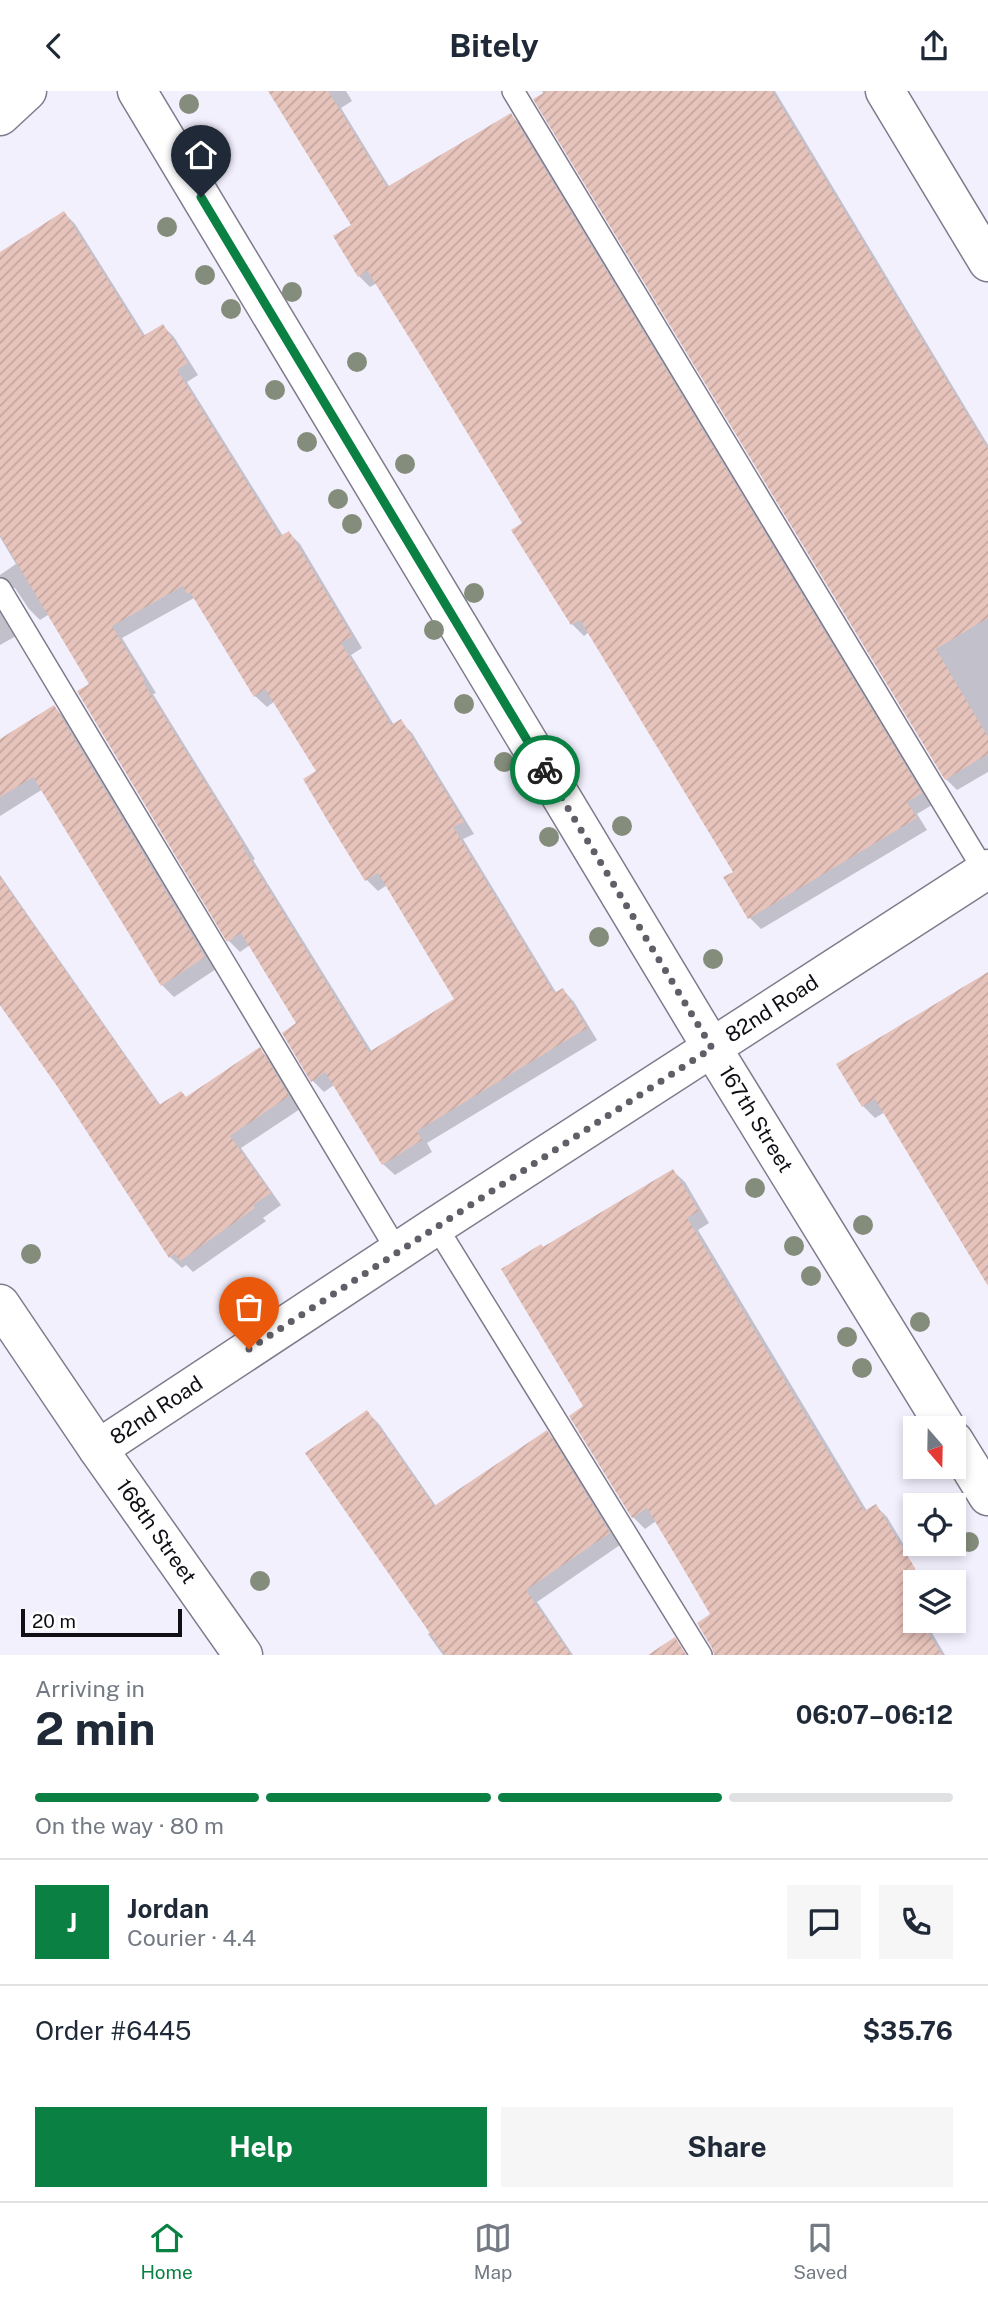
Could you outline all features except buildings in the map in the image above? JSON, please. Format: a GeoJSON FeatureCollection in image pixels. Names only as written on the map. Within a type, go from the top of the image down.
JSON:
{"type":"FeatureCollection","features":[{"type":"Feature","properties":{"kind":"street"},"geometry":{"type":"LineString","coordinates":[[0,116],[27,91]]}},
{"type":"Feature","properties":{"kind":"street","name":"167th Street"},"geometry":{"type":"LineString","coordinates":[[137,91],[712,1048],[939,1416]]}},
{"type":"Feature","properties":{"kind":"street"},"geometry":{"type":"LineString","coordinates":[[885,91],[988,262]]}},
{"type":"Feature","properties":{"kind":"street","name":"82nd Road"},"geometry":{"type":"LineString","coordinates":[[98,1449],[436,1226],[987,872]]}},
{"type":"Feature","properties":{"kind":"street","name":"168th Street"},"geometry":{"type":"LineString","coordinates":[[0,1304],[243,1655]]}},
{"type":"Feature","properties":{"kind":"street"},"geometry":{"type":"LineString","coordinates":[[966,1460],[988,1496]]}},
{"type":"Feature","properties":{"kind":"lane"},"geometry":{"type":"LineString","coordinates":[[513,91],[987,872]]}},
{"type":"Feature","properties":{"kind":"lane"},"geometry":{"type":"LineString","coordinates":[[0,589],[398,1252]]}},
{"type":"Feature","properties":{"kind":"lane"},"geometry":{"type":"LineString","coordinates":[[436,1226],[701,1655]]}},
{"type":"Feature","properties":{"kind":"way so far"},"geometry":{"type":"LineString","coordinates":[[249,1349],[712,1048],[545,770]]}},
{"type":"Feature","properties":{"kind":"route"},"geometry":{"type":"LineString","coordinates":[[201,197],[545,770]]}}]}
